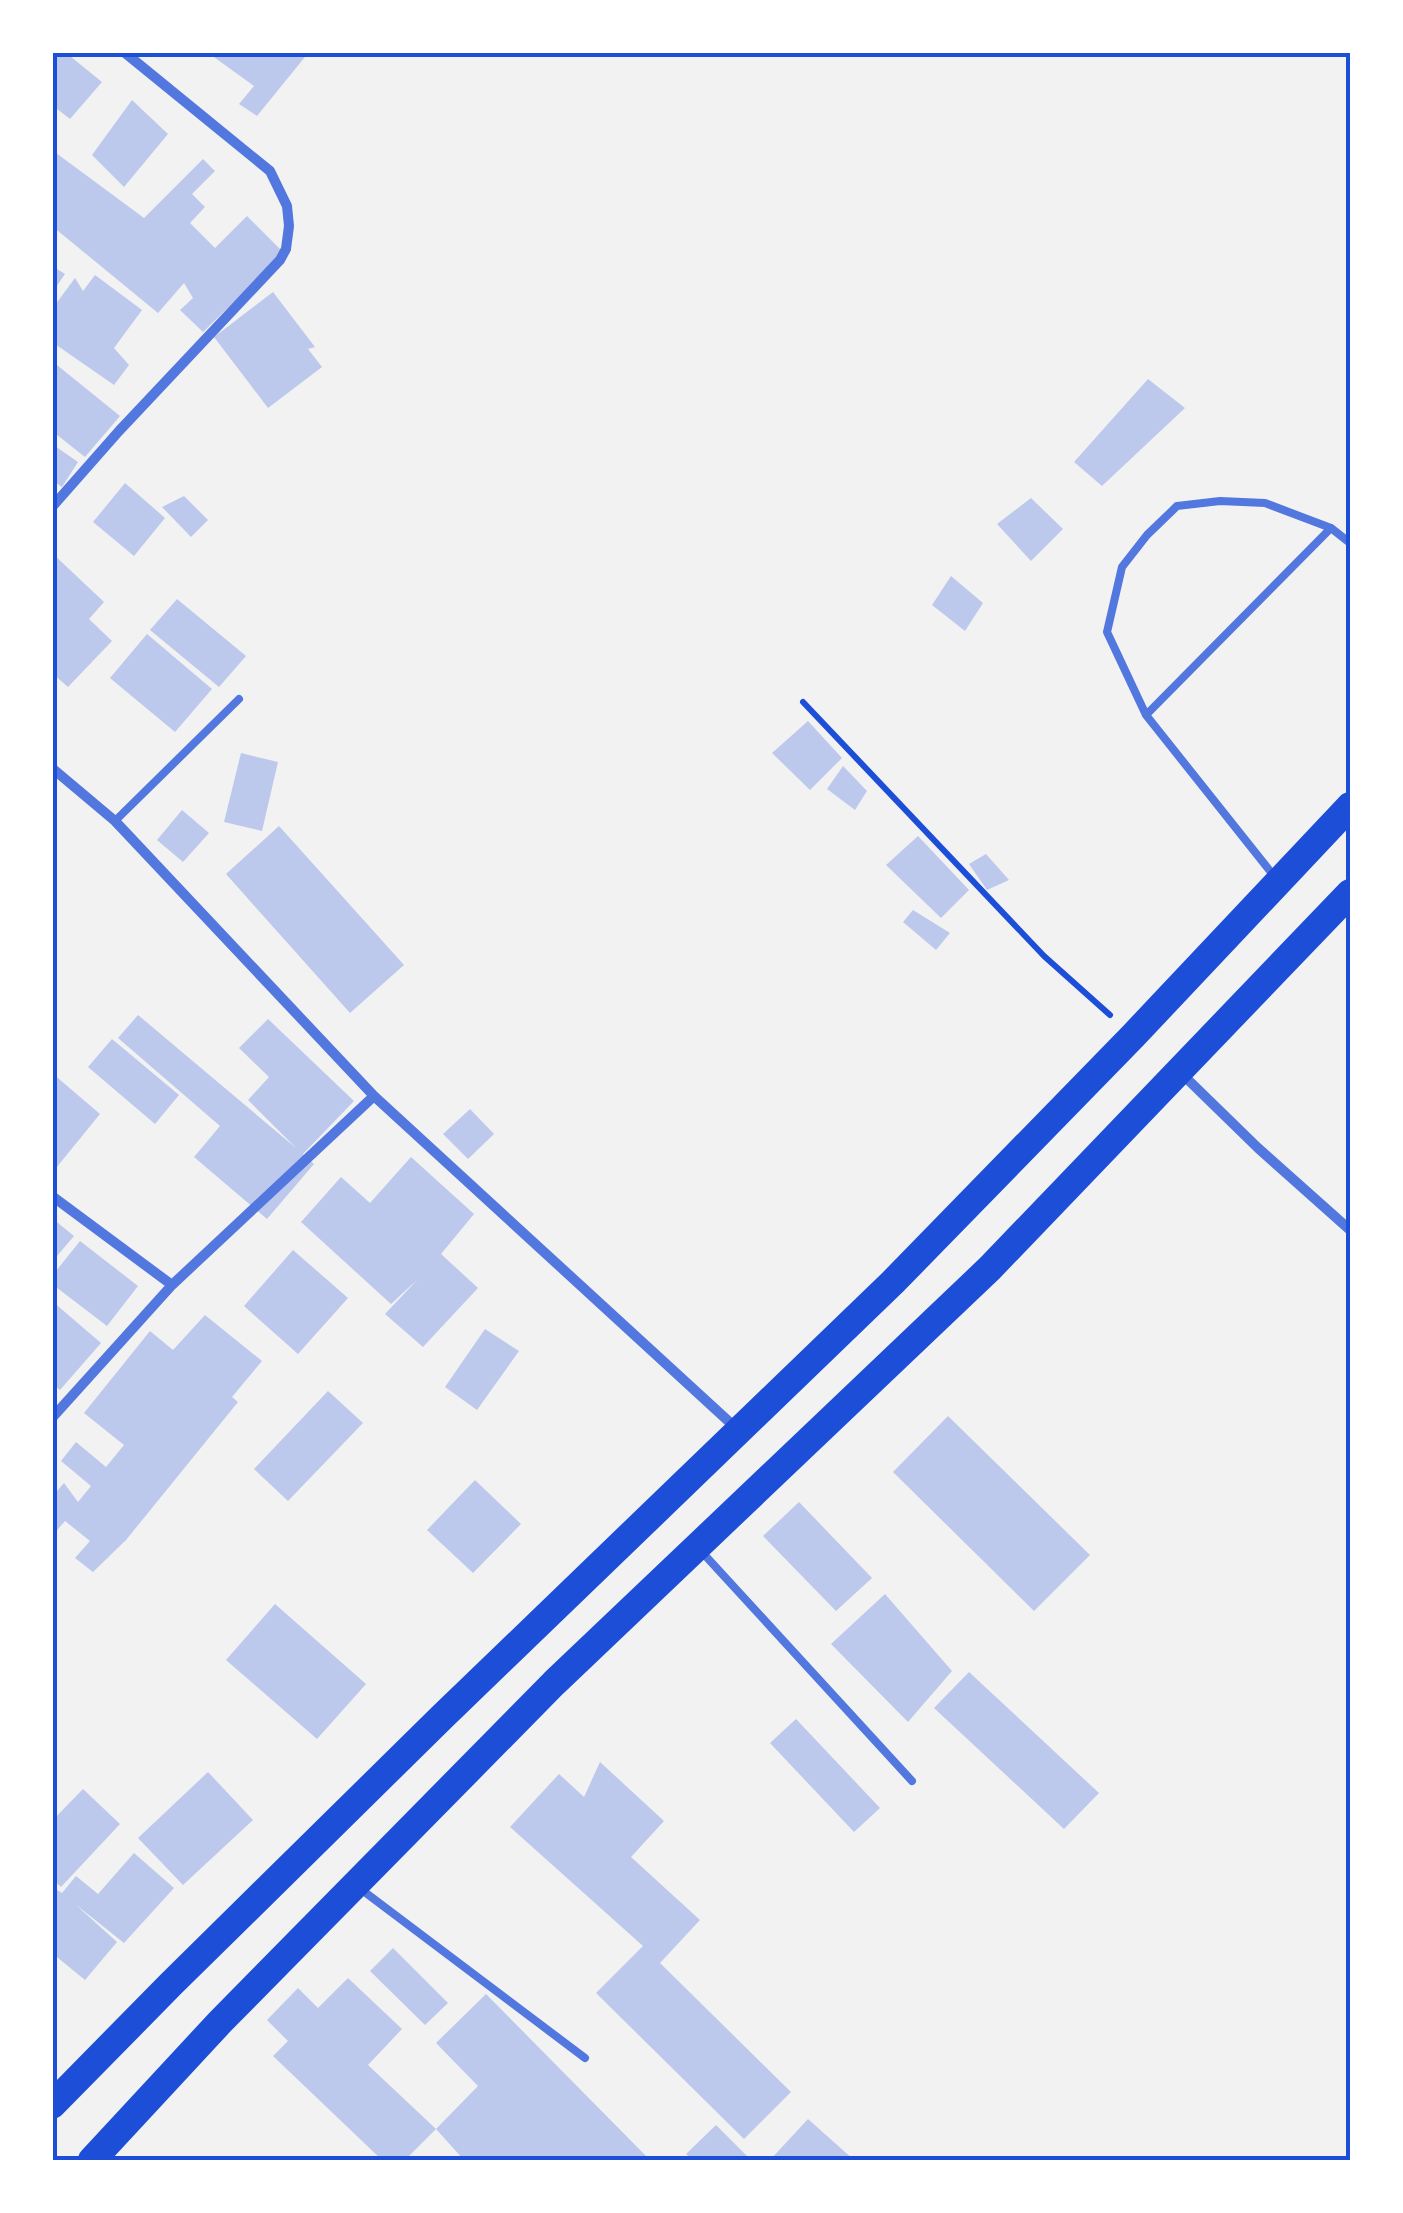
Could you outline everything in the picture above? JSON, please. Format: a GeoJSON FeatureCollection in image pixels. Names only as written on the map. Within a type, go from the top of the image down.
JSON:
{"type":"FeatureCollection","features":[{"type":"Feature","properties":{"kind":"highway"},"geometry":{"type":"LineString","coordinates":[[52,2105],[185,1970],[894,1282],[1134,1036],[1350,806]]}},
{"type":"Feature","properties":{"kind":"highway"},"geometry":{"type":"LineString","coordinates":[[92,2160],[220,2022],[554,1683],[990,1268],[1350,893]]}},
{"type":"Feature","properties":{"kind":"street"},"geometry":{"type":"LineString","coordinates":[[52,507],[286,249],[287,206],[270,171],[124,52]]}},
{"type":"Feature","properties":{"kind":"street"},"geometry":{"type":"LineString","coordinates":[[52,768],[115,821],[374,1096],[738,1430]]}},
{"type":"Feature","properties":{"kind":"street"},"geometry":{"type":"LineString","coordinates":[[1180,1072],[1350,1230]]}},
{"type":"Feature","properties":{"kind":"street"},"geometry":{"type":"LineString","coordinates":[[52,1418],[172,1285],[374,1096]]}},
{"type":"Feature","properties":{"kind":"street"},"geometry":{"type":"LineString","coordinates":[[52,1196],[172,1285]]}},
{"type":"Feature","properties":{"kind":"lane"},"geometry":{"type":"LineString","coordinates":[[1280,883],[1146,715],[1107,632],[1122,567],[1176,506],[1220,501],[1265,502],[1331,528],[1350,543]]}},
{"type":"Feature","properties":{"kind":"lane"},"geometry":{"type":"LineString","coordinates":[[1146,715],[1331,528]]}},
{"type":"Feature","properties":{"kind":"lane"},"geometry":{"type":"LineString","coordinates":[[115,821],[239,699]]}},
{"type":"Feature","properties":{"kind":"lane"},"geometry":{"type":"LineString","coordinates":[[698,1548],[912,1781]]}},
{"type":"Feature","properties":{"kind":"lane"},"geometry":{"type":"LineString","coordinates":[[354,1885],[584,2058]]}},
{"type":"Feature","properties":{"kind":"path"},"geometry":{"type":"LineString","coordinates":[[803,702],[1044,956],[1134,1036]]}},
{"type":"Feature","properties":{"kind":"building"},"geometry":{"type":"Polygon","coordinates":[[[52,52],[65,52],[102,82],[70,119],[52,105],[52,52]]]}},
{"type":"Feature","properties":{"kind":"building"},"geometry":{"type":"Polygon","coordinates":[[[207,52],[309,52],[257,116],[239,104],[254,86],[207,52]]]}},
{"type":"Feature","properties":{"kind":"building"},"geometry":{"type":"Polygon","coordinates":[[[132,100],[168,134],[124,187],[92,155],[132,100]]]}},
{"type":"Feature","properties":{"kind":"building"},"geometry":{"type":"Polygon","coordinates":[[[52,150],[144,218],[203,159],[215,171],[192,194],[205,207],[190,223],[215,248],[247,216],[284,253],[203,332],[180,310],[193,298],[184,283],[158,313],[52,226],[52,150]]]}},
{"type":"Feature","properties":{"kind":"building"},"geometry":{"type":"Polygon","coordinates":[[[52,266],[65,274],[52,293],[52,266]]]}},
{"type":"Feature","properties":{"kind":"building"},"geometry":{"type":"Polygon","coordinates":[[[95,275],[142,310],[114,348],[129,365],[114,385],[52,342],[52,309],[75,278],[83,291],[95,275]]]}},
{"type":"Feature","properties":{"kind":"building"},"geometry":{"type":"Polygon","coordinates":[[[273,292],[315,347],[308,349],[322,367],[268,408],[214,337],[273,292]]]}},
{"type":"Feature","properties":{"kind":"building"},"geometry":{"type":"Polygon","coordinates":[[[52,361],[120,416],[85,457],[52,431],[52,361]]]}},
{"type":"Feature","properties":{"kind":"building"},"geometry":{"type":"Polygon","coordinates":[[[1148,379],[1185,408],[1102,486],[1074,462],[1148,379]]]}},
{"type":"Feature","properties":{"kind":"building"},"geometry":{"type":"Polygon","coordinates":[[[52,444],[78,462],[62,487],[52,480],[52,444]]]}},
{"type":"Feature","properties":{"kind":"building"},"geometry":{"type":"Polygon","coordinates":[[[125,483],[165,518],[134,556],[93,522],[125,483]]]}},
{"type":"Feature","properties":{"kind":"building"},"geometry":{"type":"Polygon","coordinates":[[[184,496],[208,520],[191,537],[162,507],[184,496]]]}},
{"type":"Feature","properties":{"kind":"building"},"geometry":{"type":"Polygon","coordinates":[[[1031,498],[1063,529],[1031,561],[997,524],[1031,498]]]}},
{"type":"Feature","properties":{"kind":"building"},"geometry":{"type":"Polygon","coordinates":[[[52,553],[104,602],[89,619],[112,641],[68,687],[52,673],[52,553]]]}},
{"type":"Feature","properties":{"kind":"building"},"geometry":{"type":"Polygon","coordinates":[[[951,576],[983,603],[965,631],[932,605],[951,576]]]}},
{"type":"Feature","properties":{"kind":"building"},"geometry":{"type":"Polygon","coordinates":[[[177,599],[246,656],[219,687],[150,630],[177,599]]]}},
{"type":"Feature","properties":{"kind":"building"},"geometry":{"type":"Polygon","coordinates":[[[147,634],[212,689],[175,732],[110,678],[147,634]]]}},
{"type":"Feature","properties":{"kind":"building"},"geometry":{"type":"Polygon","coordinates":[[[808,721],[842,758],[810,790],[772,753],[808,721]]]}},
{"type":"Feature","properties":{"kind":"building"},"geometry":{"type":"Polygon","coordinates":[[[241,753],[278,762],[262,831],[224,822],[241,753]]]}},
{"type":"Feature","properties":{"kind":"building"},"geometry":{"type":"Polygon","coordinates":[[[843,766],[867,791],[855,810],[827,789],[843,766]]]}},
{"type":"Feature","properties":{"kind":"building"},"geometry":{"type":"Polygon","coordinates":[[[182,810],[209,833],[183,862],[157,840],[182,810]]]}},
{"type":"Feature","properties":{"kind":"building"},"geometry":{"type":"Polygon","coordinates":[[[279,826],[404,965],[350,1013],[226,874],[279,826]]]}},
{"type":"Feature","properties":{"kind":"building"},"geometry":{"type":"Polygon","coordinates":[[[918,836],[969,890],[941,918],[886,865],[918,836]]]}},
{"type":"Feature","properties":{"kind":"building"},"geometry":{"type":"Polygon","coordinates":[[[986,854],[1009,880],[987,890],[969,864],[986,854]]]}},
{"type":"Feature","properties":{"kind":"building"},"geometry":{"type":"Polygon","coordinates":[[[913,910],[950,933],[936,950],[903,922],[913,910]]]}},
{"type":"Feature","properties":{"kind":"building"},"geometry":{"type":"Polygon","coordinates":[[[138,1015],[296,1148],[248,1100],[269,1077],[239,1048],[268,1019],[354,1101],[303,1154],[314,1164],[267,1219],[194,1157],[220,1126],[118,1038],[138,1015]]]}},
{"type":"Feature","properties":{"kind":"building"},"geometry":{"type":"Polygon","coordinates":[[[112,1039],[179,1095],[155,1124],[88,1067],[112,1039]]]}},
{"type":"Feature","properties":{"kind":"building"},"geometry":{"type":"Polygon","coordinates":[[[52,1073],[100,1114],[56,1168],[52,1165],[52,1073]]]}},
{"type":"Feature","properties":{"kind":"building"},"geometry":{"type":"Polygon","coordinates":[[[470,1109],[494,1134],[468,1159],[443,1134],[470,1109]]]}},
{"type":"Feature","properties":{"kind":"building"},"geometry":{"type":"Polygon","coordinates":[[[411,1157],[474,1214],[441,1254],[478,1288],[423,1347],[385,1314],[418,1279],[391,1304],[301,1222],[341,1177],[370,1203],[411,1157]]]}},
{"type":"Feature","properties":{"kind":"building"},"geometry":{"type":"Polygon","coordinates":[[[52,1218],[74,1236],[52,1262],[52,1218]]]}},
{"type":"Feature","properties":{"kind":"building"},"geometry":{"type":"Polygon","coordinates":[[[80,1241],[138,1286],[107,1326],[52,1284],[52,1276],[80,1241]]]}},
{"type":"Feature","properties":{"kind":"building"},"geometry":{"type":"Polygon","coordinates":[[[293,1250],[348,1298],[298,1354],[244,1306],[293,1250]]]}},
{"type":"Feature","properties":{"kind":"building"},"geometry":{"type":"Polygon","coordinates":[[[52,1301],[101,1343],[60,1390],[52,1383],[52,1301]]]}},
{"type":"Feature","properties":{"kind":"building"},"geometry":{"type":"Polygon","coordinates":[[[205,1315],[262,1361],[232,1397],[238,1402],[126,1540],[93,1572],[75,1558],[90,1541],[65,1521],[52,1536],[52,1497],[64,1483],[78,1502],[91,1486],[61,1461],[76,1442],[106,1467],[124,1445],[84,1413],[150,1331],[173,1350],[205,1315]]]}},
{"type":"Feature","properties":{"kind":"building"},"geometry":{"type":"Polygon","coordinates":[[[485,1329],[519,1351],[477,1410],[445,1387],[485,1329]]]}},
{"type":"Feature","properties":{"kind":"building"},"geometry":{"type":"Polygon","coordinates":[[[328,1391],[363,1423],[288,1501],[254,1469],[328,1391]]]}},
{"type":"Feature","properties":{"kind":"building"},"geometry":{"type":"Polygon","coordinates":[[[948,1416],[1090,1555],[1034,1611],[893,1472],[948,1416]]]}},
{"type":"Feature","properties":{"kind":"building"},"geometry":{"type":"Polygon","coordinates":[[[475,1480],[521,1524],[473,1573],[427,1530],[475,1480]]]}},
{"type":"Feature","properties":{"kind":"building"},"geometry":{"type":"Polygon","coordinates":[[[799,1502],[872,1578],[836,1611],[763,1536],[799,1502]]]}},
{"type":"Feature","properties":{"kind":"building"},"geometry":{"type":"Polygon","coordinates":[[[885,1594],[952,1671],[908,1722],[831,1644],[885,1594]]]}},
{"type":"Feature","properties":{"kind":"building"},"geometry":{"type":"Polygon","coordinates":[[[275,1604],[366,1684],[317,1739],[226,1660],[275,1604]]]}},
{"type":"Feature","properties":{"kind":"building"},"geometry":{"type":"Polygon","coordinates":[[[969,1672],[1099,1793],[1064,1829],[934,1708],[969,1672]]]}},
{"type":"Feature","properties":{"kind":"building"},"geometry":{"type":"Polygon","coordinates":[[[796,1719],[880,1808],[854,1832],[770,1743],[796,1719]]]}},
{"type":"Feature","properties":{"kind":"building"},"geometry":{"type":"Polygon","coordinates":[[[600,1762],[664,1821],[631,1857],[700,1920],[660,1963],[791,2092],[744,2139],[596,1993],[643,1946],[510,1827],[559,1774],[584,1797],[600,1762]]]}},
{"type":"Feature","properties":{"kind":"building"},"geometry":{"type":"Polygon","coordinates":[[[208,1772],[253,1820],[183,1885],[138,1838],[208,1772]]]}},
{"type":"Feature","properties":{"kind":"building"},"geometry":{"type":"Polygon","coordinates":[[[83,1789],[120,1824],[61,1887],[52,1879],[52,1821],[83,1789]]]}},
{"type":"Feature","properties":{"kind":"building"},"geometry":{"type":"Polygon","coordinates":[[[134,1853],[174,1888],[124,1943],[75,1904],[117,1942],[85,1980],[52,1953],[52,1887],[62,1893],[76,1876],[98,1894],[134,1853]]]}},
{"type":"Feature","properties":{"kind":"building"},"geometry":{"type":"Polygon","coordinates":[[[393,1948],[448,2003],[425,2025],[370,1971],[393,1948]]]}},
{"type":"Feature","properties":{"kind":"building"},"geometry":{"type":"Polygon","coordinates":[[[348,1978],[402,2029],[368,2065],[436,2129],[405,2160],[382,2160],[273,2056],[288,2041],[267,2020],[298,1988],[318,2008],[348,1978]]]}},
{"type":"Feature","properties":{"kind":"building"},"geometry":{"type":"Polygon","coordinates":[[[486,1994],[650,2160],[464,2160],[436,2129],[478,2086],[436,2043],[486,1994]]]}},
{"type":"Feature","properties":{"kind":"building"},"geometry":{"type":"Polygon","coordinates":[[[808,2119],[854,2160],[770,2160],[808,2119]]]}},
{"type":"Feature","properties":{"kind":"building"},"geometry":{"type":"Polygon","coordinates":[[[716,2125],[751,2160],[693,2160],[686,2154],[716,2125]]]}}]}
